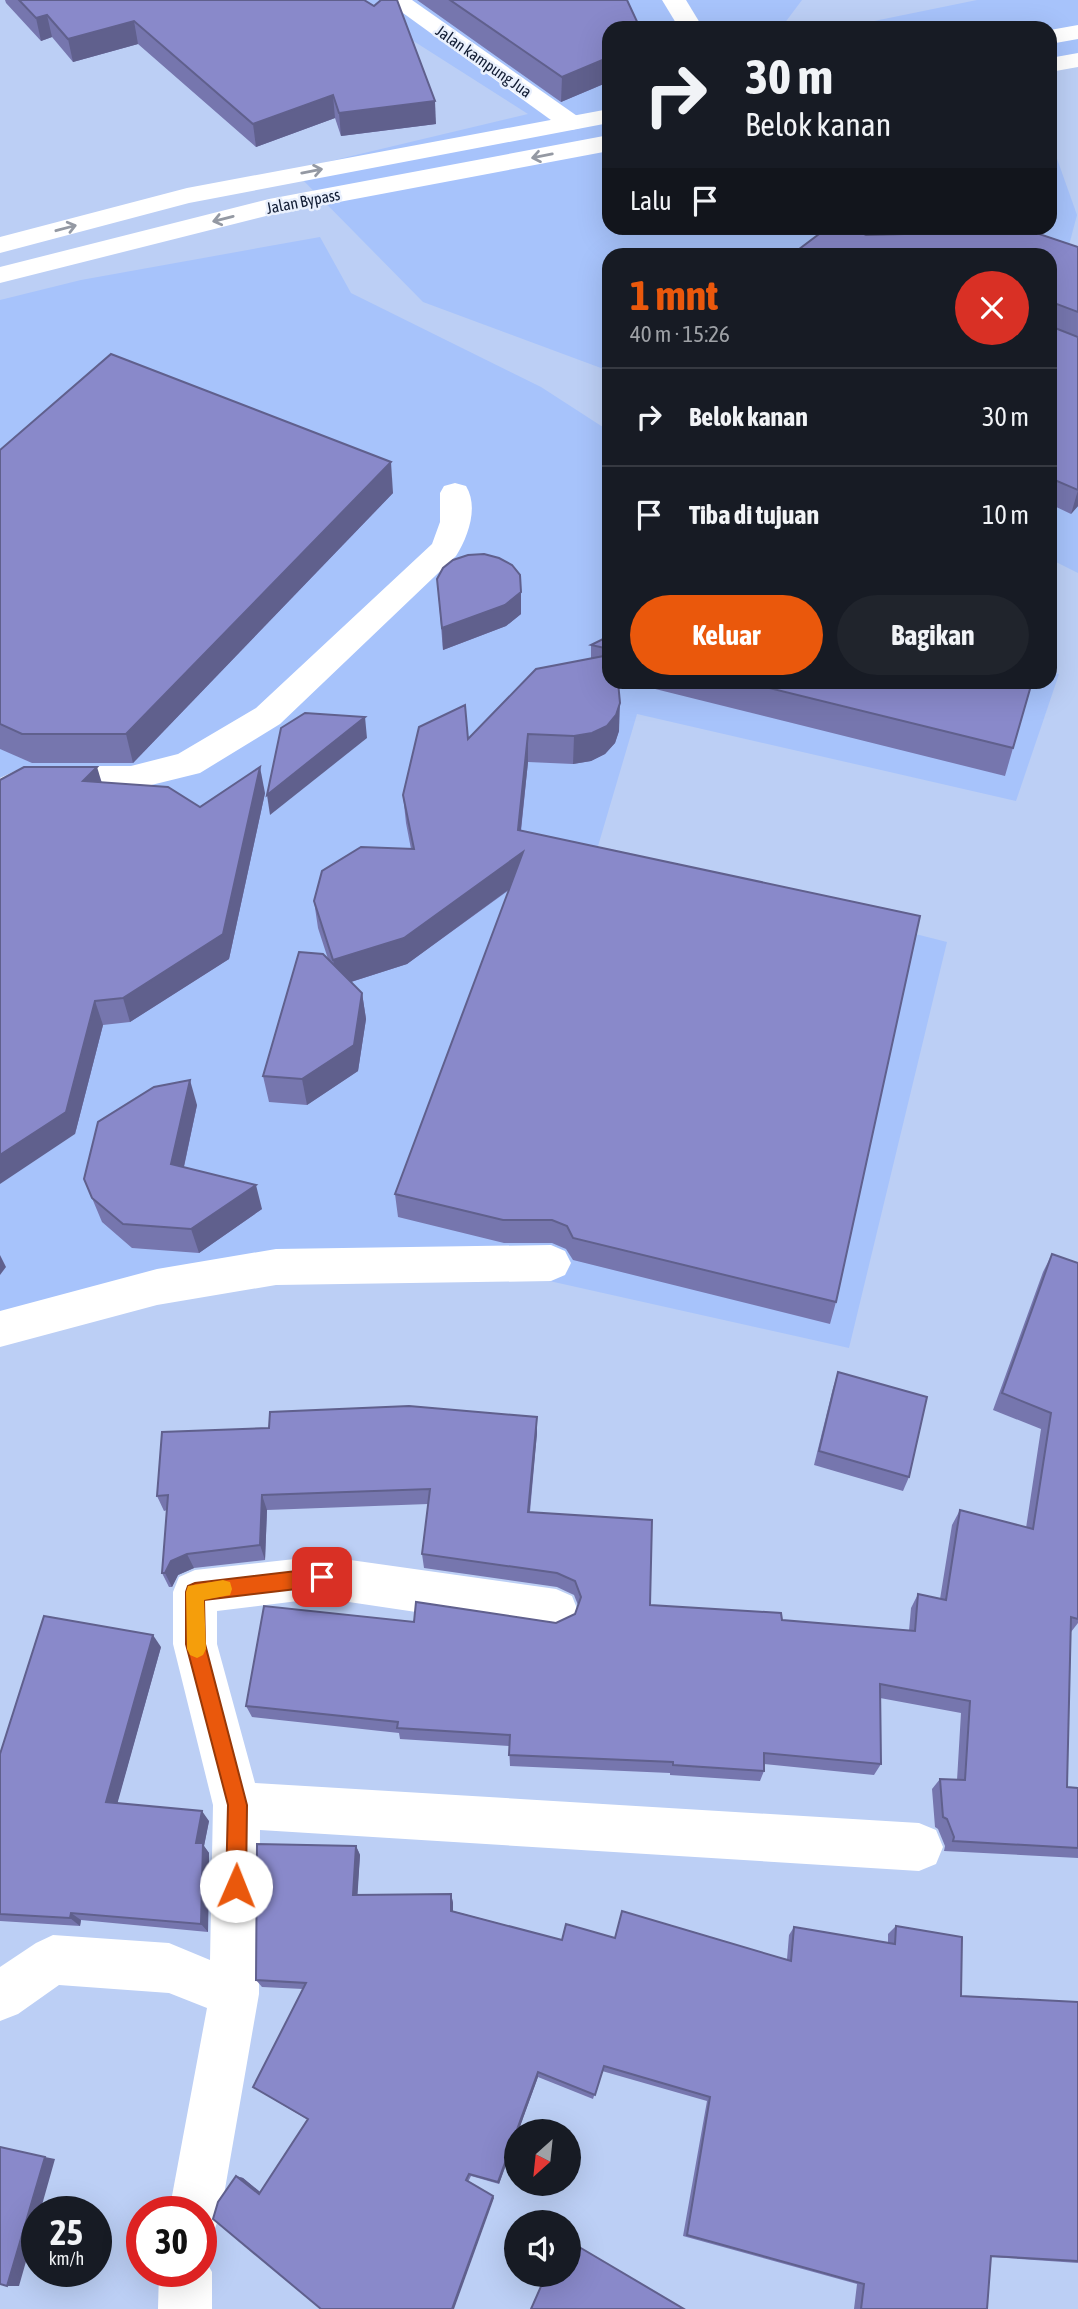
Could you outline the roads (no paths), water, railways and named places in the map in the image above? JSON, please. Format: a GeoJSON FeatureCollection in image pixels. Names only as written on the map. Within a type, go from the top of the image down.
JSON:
{"type":"FeatureCollection","features":[{"type":"Feature","properties":{"kind":"main road","name":"Jalan kampung Jua"},"geometry":{"type":"LineString","coordinates":[[397,0],[571,122]]}},
{"type":"Feature","properties":{"kind":"main road"},"geometry":{"type":"LineString","coordinates":[[674,0],[687,21]]}},
{"type":"Feature","properties":{"kind":"main road"},"geometry":{"type":"LineString","coordinates":[[1057,36],[1078,32]]}},
{"type":"Feature","properties":{"kind":"main road"},"geometry":{"type":"LineString","coordinates":[[1057,64],[1078,60]]}},
{"type":"Feature","properties":{"kind":"main road","name":"Jalan Bypass"},"geometry":{"type":"LineString","coordinates":[[0,245],[187,196],[602,117]]}},
{"type":"Feature","properties":{"kind":"main road","name":"Jalan Bypass"},"geometry":{"type":"LineString","coordinates":[[1,279],[269,207],[602,144]]}},
{"type":"Feature","properties":{"kind":"main road"},"geometry":{"type":"LineString","coordinates":[[0,794],[26,778],[131,778],[188,764],[268,716],[444,549],[455,527],[458,510],[455,493]]}},
{"type":"Feature","properties":{"kind":"main road"},"geometry":{"type":"LineString","coordinates":[[0,1329],[157,1287],[276,1267],[551,1263]]}},
{"type":"Feature","properties":{"kind":"main road"},"geometry":{"type":"LineString","coordinates":[[198,2196],[234,1994],[237,1805],[195,1644],[195,1592],[322,1577],[556,1611]]}},
{"type":"Feature","properties":{"kind":"main road"},"geometry":{"type":"LineString","coordinates":[[237,1805],[919,1847]]}},
{"type":"Feature","properties":{"kind":"main road"},"geometry":{"type":"LineString","coordinates":[[0,1996],[54,1960],[169,1968],[234,1994]]}},
{"type":"Feature","properties":{"kind":"main road"},"geometry":{"type":"LineString","coordinates":[[185,2287],[185,2309]]}}]}
